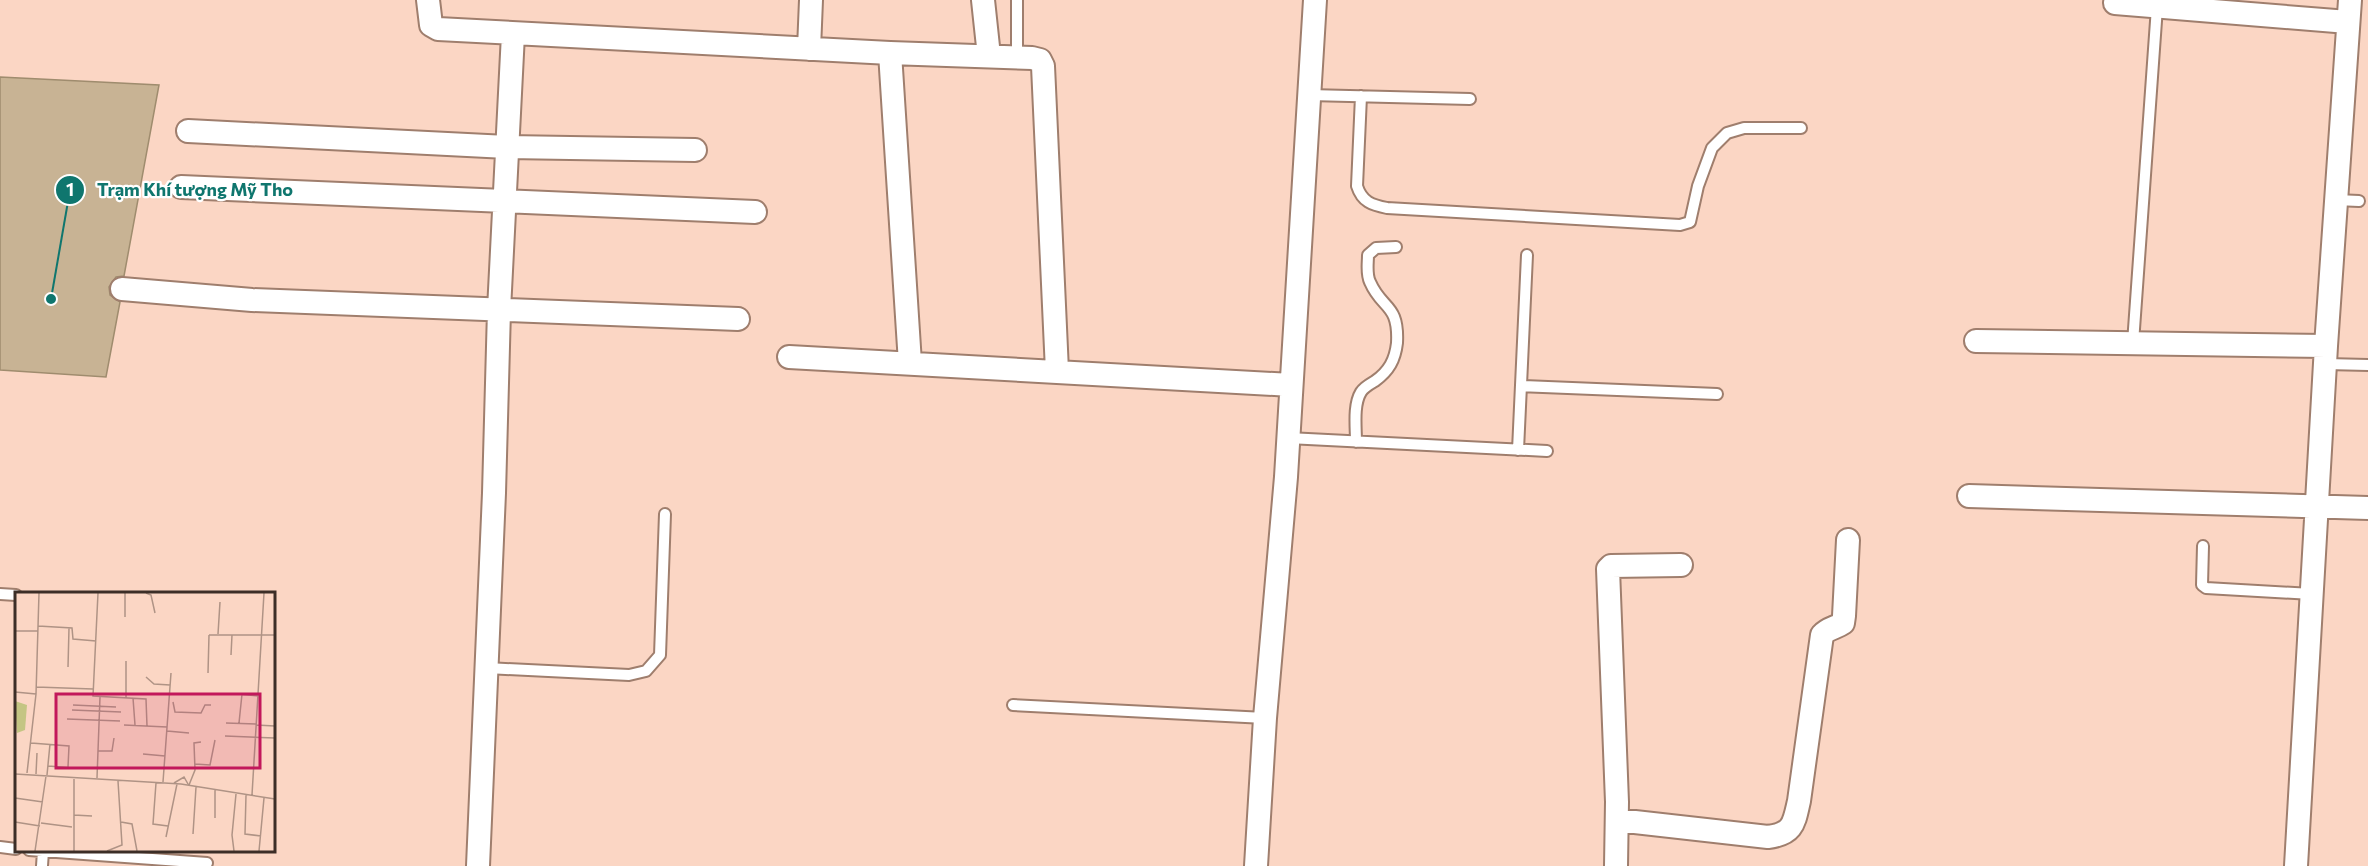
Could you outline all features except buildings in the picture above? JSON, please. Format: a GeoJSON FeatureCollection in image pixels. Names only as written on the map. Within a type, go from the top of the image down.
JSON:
{"type":"FeatureCollection","features":[{"type":"Feature","properties":{"kind":"street"},"geometry":{"type":"LineString","coordinates":[[429,0],[431,25],[438,29],[890,53],[1017,57],[1040,60],[1043,66],[1057,371]]}},
{"type":"Feature","properties":{"kind":"street"},"geometry":{"type":"LineString","coordinates":[[809,49],[811,0]]}},
{"type":"Feature","properties":{"kind":"street"},"geometry":{"type":"LineString","coordinates":[[983,0],[989,56]]}},
{"type":"Feature","properties":{"kind":"street"},"geometry":{"type":"LineString","coordinates":[[1256,866],[1265,718],[1288,438],[1315,0]]}},
{"type":"Feature","properties":{"kind":"street"},"geometry":{"type":"LineString","coordinates":[[2115,3],[2157,7],[2349,11],[2296,866]]}},
{"type":"Feature","properties":{"kind":"street"},"geometry":{"type":"LineString","coordinates":[[478,866],[499,310],[513,34]]}},
{"type":"Feature","properties":{"kind":"street"},"geometry":{"type":"LineString","coordinates":[[890,53],[910,363]]}},
{"type":"Feature","properties":{"kind":"street"},"geometry":{"type":"LineString","coordinates":[[188,131],[507,147],[695,150]]}},
{"type":"Feature","properties":{"kind":"street"},"geometry":{"type":"LineString","coordinates":[[181,187],[755,212]]}},
{"type":"Feature","properties":{"kind":"street"},"geometry":{"type":"LineString","coordinates":[[122,289],[252,300],[738,319]]}},
{"type":"Feature","properties":{"kind":"street"},"geometry":{"type":"LineString","coordinates":[[1976,341],[2133,343],[2326,355]]}},
{"type":"Feature","properties":{"kind":"street"},"geometry":{"type":"LineString","coordinates":[[789,357],[1291,385]]}},
{"type":"Feature","properties":{"kind":"street"},"geometry":{"type":"LineString","coordinates":[[1969,496],[2368,508]]}},
{"type":"Feature","properties":{"kind":"street"},"geometry":{"type":"LineString","coordinates":[[1617,820],[1768,837],[1780,836],[1792,827],[1800,801],[1822,635],[1827,630],[1843,623],[1848,540]]}},
{"type":"Feature","properties":{"kind":"street"},"geometry":{"type":"LineString","coordinates":[[1616,866],[1617,820],[1608,569],[1611,566],[1681,565]]}},
{"type":"Feature","properties":{"kind":"lane"},"geometry":{"type":"LineString","coordinates":[[1017,0],[1017,57]]}},
{"type":"Feature","properties":{"kind":"lane"},"geometry":{"type":"LineString","coordinates":[[2133,343],[2157,7]]}},
{"type":"Feature","properties":{"kind":"lane"},"geometry":{"type":"LineString","coordinates":[[1309,95],[1470,99]]}},
{"type":"Feature","properties":{"kind":"lane"},"geometry":{"type":"LineString","coordinates":[[1361,96],[1357,186],[1360,195],[1370,204],[1387,208],[1680,225],[1690,222],[1698,186],[1712,148],[1727,133],[1743,128],[1801,128]]}},
{"type":"Feature","properties":{"kind":"lane"},"geometry":{"type":"LineString","coordinates":[[2336,200],[2359,201]]}},
{"type":"Feature","properties":{"kind":"lane"},"geometry":{"type":"LineString","coordinates":[[1356,442],[1357,399],[1362,389],[1384,374],[1396,354],[1396,320],[1369,280],[1368,255],[1376,248],[1396,247]]}},
{"type":"Feature","properties":{"kind":"lane"},"geometry":{"type":"LineString","coordinates":[[1518,450],[1527,255]]}},
{"type":"Feature","properties":{"kind":"lane"},"geometry":{"type":"LineString","coordinates":[[2326,355],[2368,365]]}},
{"type":"Feature","properties":{"kind":"lane"},"geometry":{"type":"LineString","coordinates":[[1521,386],[1717,394]]}},
{"type":"Feature","properties":{"kind":"lane"},"geometry":{"type":"LineString","coordinates":[[1288,438],[1547,452]]}},
{"type":"Feature","properties":{"kind":"lane"},"geometry":{"type":"LineString","coordinates":[[487,668],[629,675],[646,671],[660,654],[665,514]]}},
{"type":"Feature","properties":{"kind":"lane"},"geometry":{"type":"LineString","coordinates":[[2203,546],[2202,585],[2206,588],[2313,594]]}},
{"type":"Feature","properties":{"kind":"lane"},"geometry":{"type":"LineString","coordinates":[[0,594],[15,595]]}},
{"type":"Feature","properties":{"kind":"lane"},"geometry":{"type":"LineString","coordinates":[[1013,705],[1265,718]]}},
{"type":"Feature","properties":{"kind":"lane"},"geometry":{"type":"LineString","coordinates":[[0,848],[15,849]]}},
{"type":"Feature","properties":{"kind":"lane"},"geometry":{"type":"LineString","coordinates":[[42,866],[43,851]]}},
{"type":"Feature","properties":{"kind":"lane"},"geometry":{"type":"LineString","coordinates":[[67,851],[140,854],[207,863]]}},
{"type":"Feature","properties":{"kind":"place","name":"Trạm Khí tượng Mỹ Tho"},"geometry":{"type":"Point","coordinates":[51,299]}}]}
